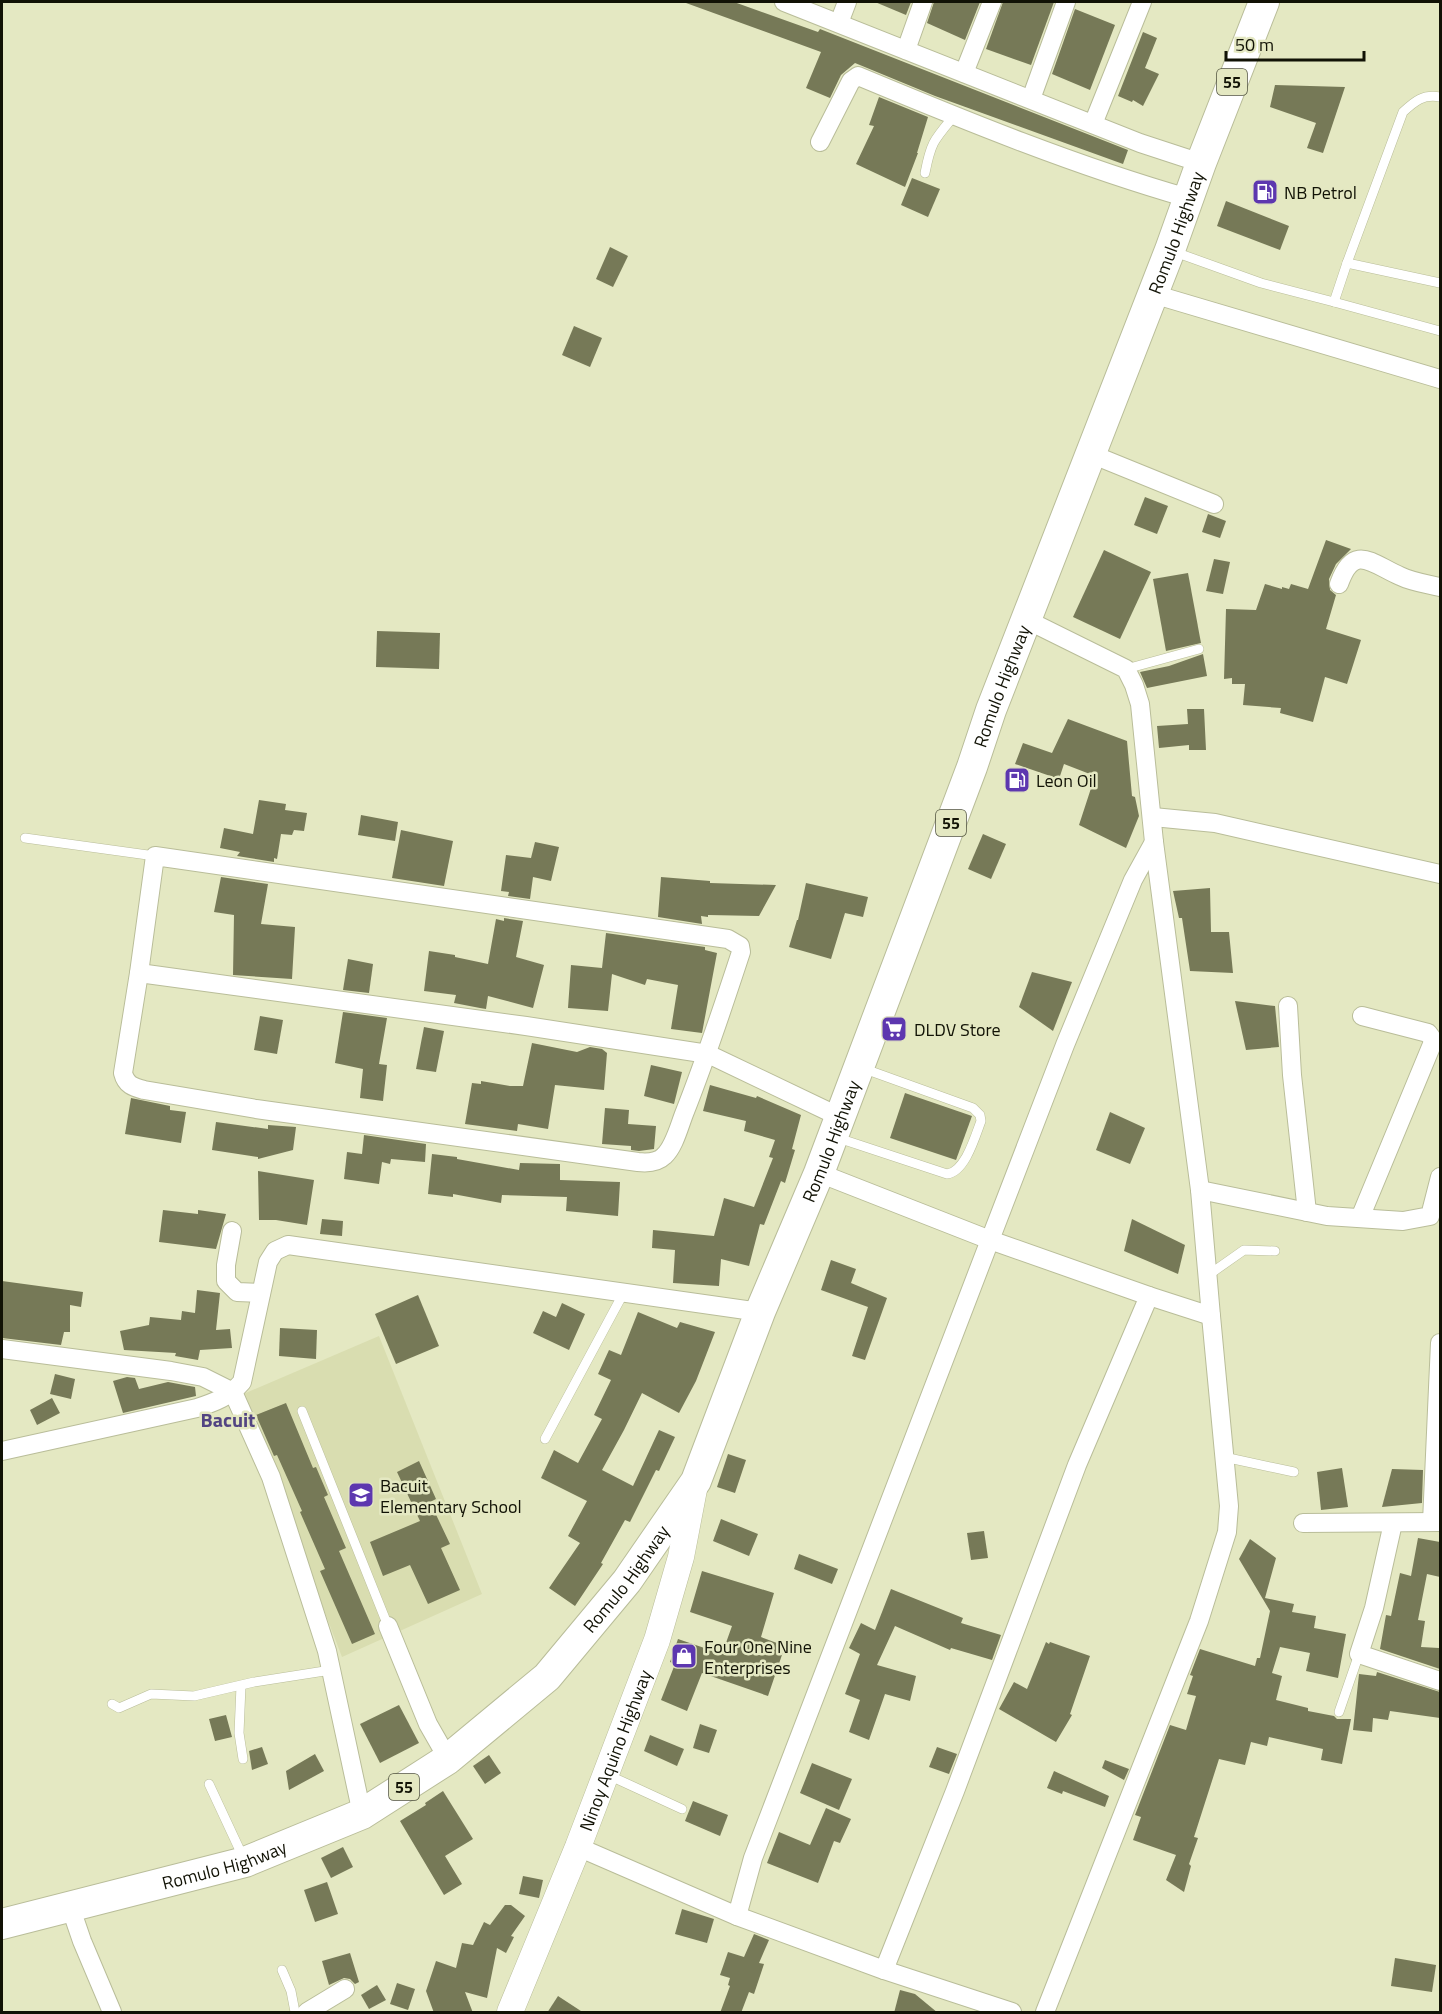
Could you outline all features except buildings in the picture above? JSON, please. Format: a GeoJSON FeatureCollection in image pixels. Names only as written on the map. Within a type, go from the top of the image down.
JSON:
{"type":"FeatureCollection","features":[{"type":"Feature","properties":{"kind":"highway","name":"Romulo Highway"},"geometry":{"type":"LineString","coordinates":[[2,1924],[245,1862],[362,1814],[448,1759],[547,1677],[627,1581],[696,1481],[760,1312],[819,1173],[972,767],[991,710],[1264,2]]}},
{"type":"Feature","properties":{"kind":"main road","name":"Ninoy Aquino Highway"},"geometry":{"type":"LineString","coordinates":[[510,2013],[578,1847],[657,1640],[681,1557],[696,1481]]}},
{"type":"Feature","properties":{"kind":"street"},"geometry":{"type":"LineString","coordinates":[[784,2],[1140,143],[1201,163]]}},
{"type":"Feature","properties":{"kind":"street"},"geometry":{"type":"LineString","coordinates":[[839,23],[847,2]]}},
{"type":"Feature","properties":{"kind":"street"},"geometry":{"type":"LineString","coordinates":[[906,50],[923,2]]}},
{"type":"Feature","properties":{"kind":"street"},"geometry":{"type":"LineString","coordinates":[[964,73],[992,2]]}},
{"type":"Feature","properties":{"kind":"street"},"geometry":{"type":"LineString","coordinates":[[1031,99],[1066,2]]}},
{"type":"Feature","properties":{"kind":"street"},"geometry":{"type":"LineString","coordinates":[[1093,124],[1142,2]]}},
{"type":"Feature","properties":{"kind":"street"},"geometry":{"type":"LineString","coordinates":[[820,142],[851,81],[858,76],[954,116],[1150,187],[1188,198]]}},
{"type":"Feature","properties":{"kind":"street"},"geometry":{"type":"LineString","coordinates":[[1153,294],[1440,380]]}},
{"type":"Feature","properties":{"kind":"street"},"geometry":{"type":"LineString","coordinates":[[1091,454],[1214,504]]}},
{"type":"Feature","properties":{"kind":"street"},"geometry":{"type":"LineString","coordinates":[[1339,584],[1348,565],[1353,561],[1364,559],[1401,577],[1440,587]]}},
{"type":"Feature","properties":{"kind":"street"},"geometry":{"type":"LineString","coordinates":[[1027,620],[1126,669],[1140,704],[1154,843],[1200,1190],[1229,1506],[1227,1532],[1218,1566],[1195,1631],[1046,2013]]}},
{"type":"Feature","properties":{"kind":"street"},"geometry":{"type":"LineString","coordinates":[[1153,817],[1215,822],[1440,874]]}},
{"type":"Feature","properties":{"kind":"street"},"geometry":{"type":"LineString","coordinates":[[737,1916],[758,1847],[1065,1045],[1133,880],[1154,843]]}},
{"type":"Feature","properties":{"kind":"street"},"geometry":{"type":"LineString","coordinates":[[154,856],[728,939],[740,946],[741,952],[708,1054],[666,1155],[651,1163],[267,1111],[144,1090],[129,1085],[125,1081],[123,1073],[154,856]]}},
{"type":"Feature","properties":{"kind":"street"},"geometry":{"type":"LineString","coordinates":[[139,973],[526,1026],[708,1054],[836,1127]]}},
{"type":"Feature","properties":{"kind":"street"},"geometry":{"type":"LineString","coordinates":[[1288,1006],[1292,1075],[1307,1212]]}},
{"type":"Feature","properties":{"kind":"street"},"geometry":{"type":"LineString","coordinates":[[1360,1218],[1433,1042],[1428,1034],[1362,1016]]}},
{"type":"Feature","properties":{"kind":"street"},"geometry":{"type":"LineString","coordinates":[[819,1173],[990,1240],[1211,1316]]}},
{"type":"Feature","properties":{"kind":"street"},"geometry":{"type":"LineString","coordinates":[[1200,1190],[1307,1212],[1403,1221],[1435,1218],[1440,1177]]}},
{"type":"Feature","properties":{"kind":"street"},"geometry":{"type":"LineString","coordinates":[[232,1231],[226,1281],[237,1292],[261,1293]]}},
{"type":"Feature","properties":{"kind":"street"},"geometry":{"type":"LineString","coordinates":[[2,1450],[197,1408],[224,1398],[233,1392],[242,1383],[268,1262],[275,1251],[288,1245],[760,1312]]}},
{"type":"Feature","properties":{"kind":"street"},"geometry":{"type":"LineString","coordinates":[[884,1970],[955,1791],[1077,1465],[1149,1296]]}},
{"type":"Feature","properties":{"kind":"street"},"geometry":{"type":"LineString","coordinates":[[1302,1523],[1436,1522],[1440,1343]]}},
{"type":"Feature","properties":{"kind":"street"},"geometry":{"type":"LineString","coordinates":[[2,1349],[182,1373],[203,1377],[233,1392],[271,1477],[327,1652],[362,1814]]}},
{"type":"Feature","properties":{"kind":"street"},"geometry":{"type":"LineString","coordinates":[[1393,1523],[1374,1608],[1359,1654],[1440,1681]]}},
{"type":"Feature","properties":{"kind":"street"},"geometry":{"type":"LineString","coordinates":[[388,1626],[428,1724],[448,1759]]}},
{"type":"Feature","properties":{"kind":"street"},"geometry":{"type":"LineString","coordinates":[[578,1847],[737,1916],[884,1970],[1013,2012]]}},
{"type":"Feature","properties":{"kind":"street"},"geometry":{"type":"LineString","coordinates":[[70,1906],[112,2013]]}},
{"type":"Feature","properties":{"kind":"street"},"geometry":{"type":"LineString","coordinates":[[307,2013],[345,1989]]}},
{"type":"Feature","properties":{"kind":"lane"},"geometry":{"type":"LineString","coordinates":[[1334,302],[1403,112],[1418,98],[1431,95],[1440,97]]}},
{"type":"Feature","properties":{"kind":"lane"},"geometry":{"type":"LineString","coordinates":[[925,173],[934,140],[954,116]]}},
{"type":"Feature","properties":{"kind":"lane"},"geometry":{"type":"LineString","coordinates":[[1170,250],[1253,280],[1440,331]]}},
{"type":"Feature","properties":{"kind":"lane"},"geometry":{"type":"LineString","coordinates":[[1347,263],[1440,283]]}},
{"type":"Feature","properties":{"kind":"lane"},"geometry":{"type":"LineString","coordinates":[[1126,669],[1199,649]]}},
{"type":"Feature","properties":{"kind":"lane"},"geometry":{"type":"LineString","coordinates":[[25,838],[154,856]]}},
{"type":"Feature","properties":{"kind":"lane"},"geometry":{"type":"LineString","coordinates":[[836,1127],[946,1174],[954,1173],[962,1165],[981,1121],[980,1115],[974,1108],[859,1067]]}},
{"type":"Feature","properties":{"kind":"lane"},"geometry":{"type":"LineString","coordinates":[[1208,1275],[1244,1250],[1275,1251]]}},
{"type":"Feature","properties":{"kind":"lane"},"geometry":{"type":"LineString","coordinates":[[545,1438],[623,1294]]}},
{"type":"Feature","properties":{"kind":"lane"},"geometry":{"type":"LineString","coordinates":[[302,1411],[388,1626]]}},
{"type":"Feature","properties":{"kind":"lane"},"geometry":{"type":"LineString","coordinates":[[1224,1457],[1294,1472]]}},
{"type":"Feature","properties":{"kind":"lane"},"geometry":{"type":"LineString","coordinates":[[1339,1712],[1359,1654]]}},
{"type":"Feature","properties":{"kind":"lane"},"geometry":{"type":"LineString","coordinates":[[112,1704],[119,1708],[151,1695],[194,1696],[331,1670]]}},
{"type":"Feature","properties":{"kind":"lane"},"geometry":{"type":"LineString","coordinates":[[241,1686],[239,1723],[243,1759]]}},
{"type":"Feature","properties":{"kind":"lane"},"geometry":{"type":"LineString","coordinates":[[606,1774],[682,1809]]}},
{"type":"Feature","properties":{"kind":"lane"},"geometry":{"type":"LineString","coordinates":[[209,1784],[245,1862]]}},
{"type":"Feature","properties":{"kind":"lane"},"geometry":{"type":"LineString","coordinates":[[282,1970],[291,1991],[295,2013]]}},
{"type":"Feature","properties":{"kind":"shaded area","name":"Bacuit Elementary School"},"geometry":{"type":"Polygon","coordinates":[[[379,1336],[482,1594],[342,1657],[241,1395],[379,1336]]]}},
{"type":"Feature","properties":{"kind":"place","name":"NB Petrol"},"geometry":{"type":"Point","coordinates":[1265,192]}},
{"type":"Feature","properties":{"kind":"place","name":"Leon Oil"},"geometry":{"type":"Point","coordinates":[1017,780]}},
{"type":"Feature","properties":{"kind":"place","name":"DLDV Store"},"geometry":{"type":"Point","coordinates":[894,1029]}},
{"type":"Feature","properties":{"kind":"place","name":"Bacuit Elementary School"},"geometry":{"type":"Point","coordinates":[361,1495]}},
{"type":"Feature","properties":{"kind":"place","name":"Four One Nine Enterprises"},"geometry":{"type":"Point","coordinates":[684,1656]}},
{"type":"Feature","properties":{"kind":"district","name":"Bacuit"},"geometry":{"type":"Point","coordinates":[228,1419]}}]}
